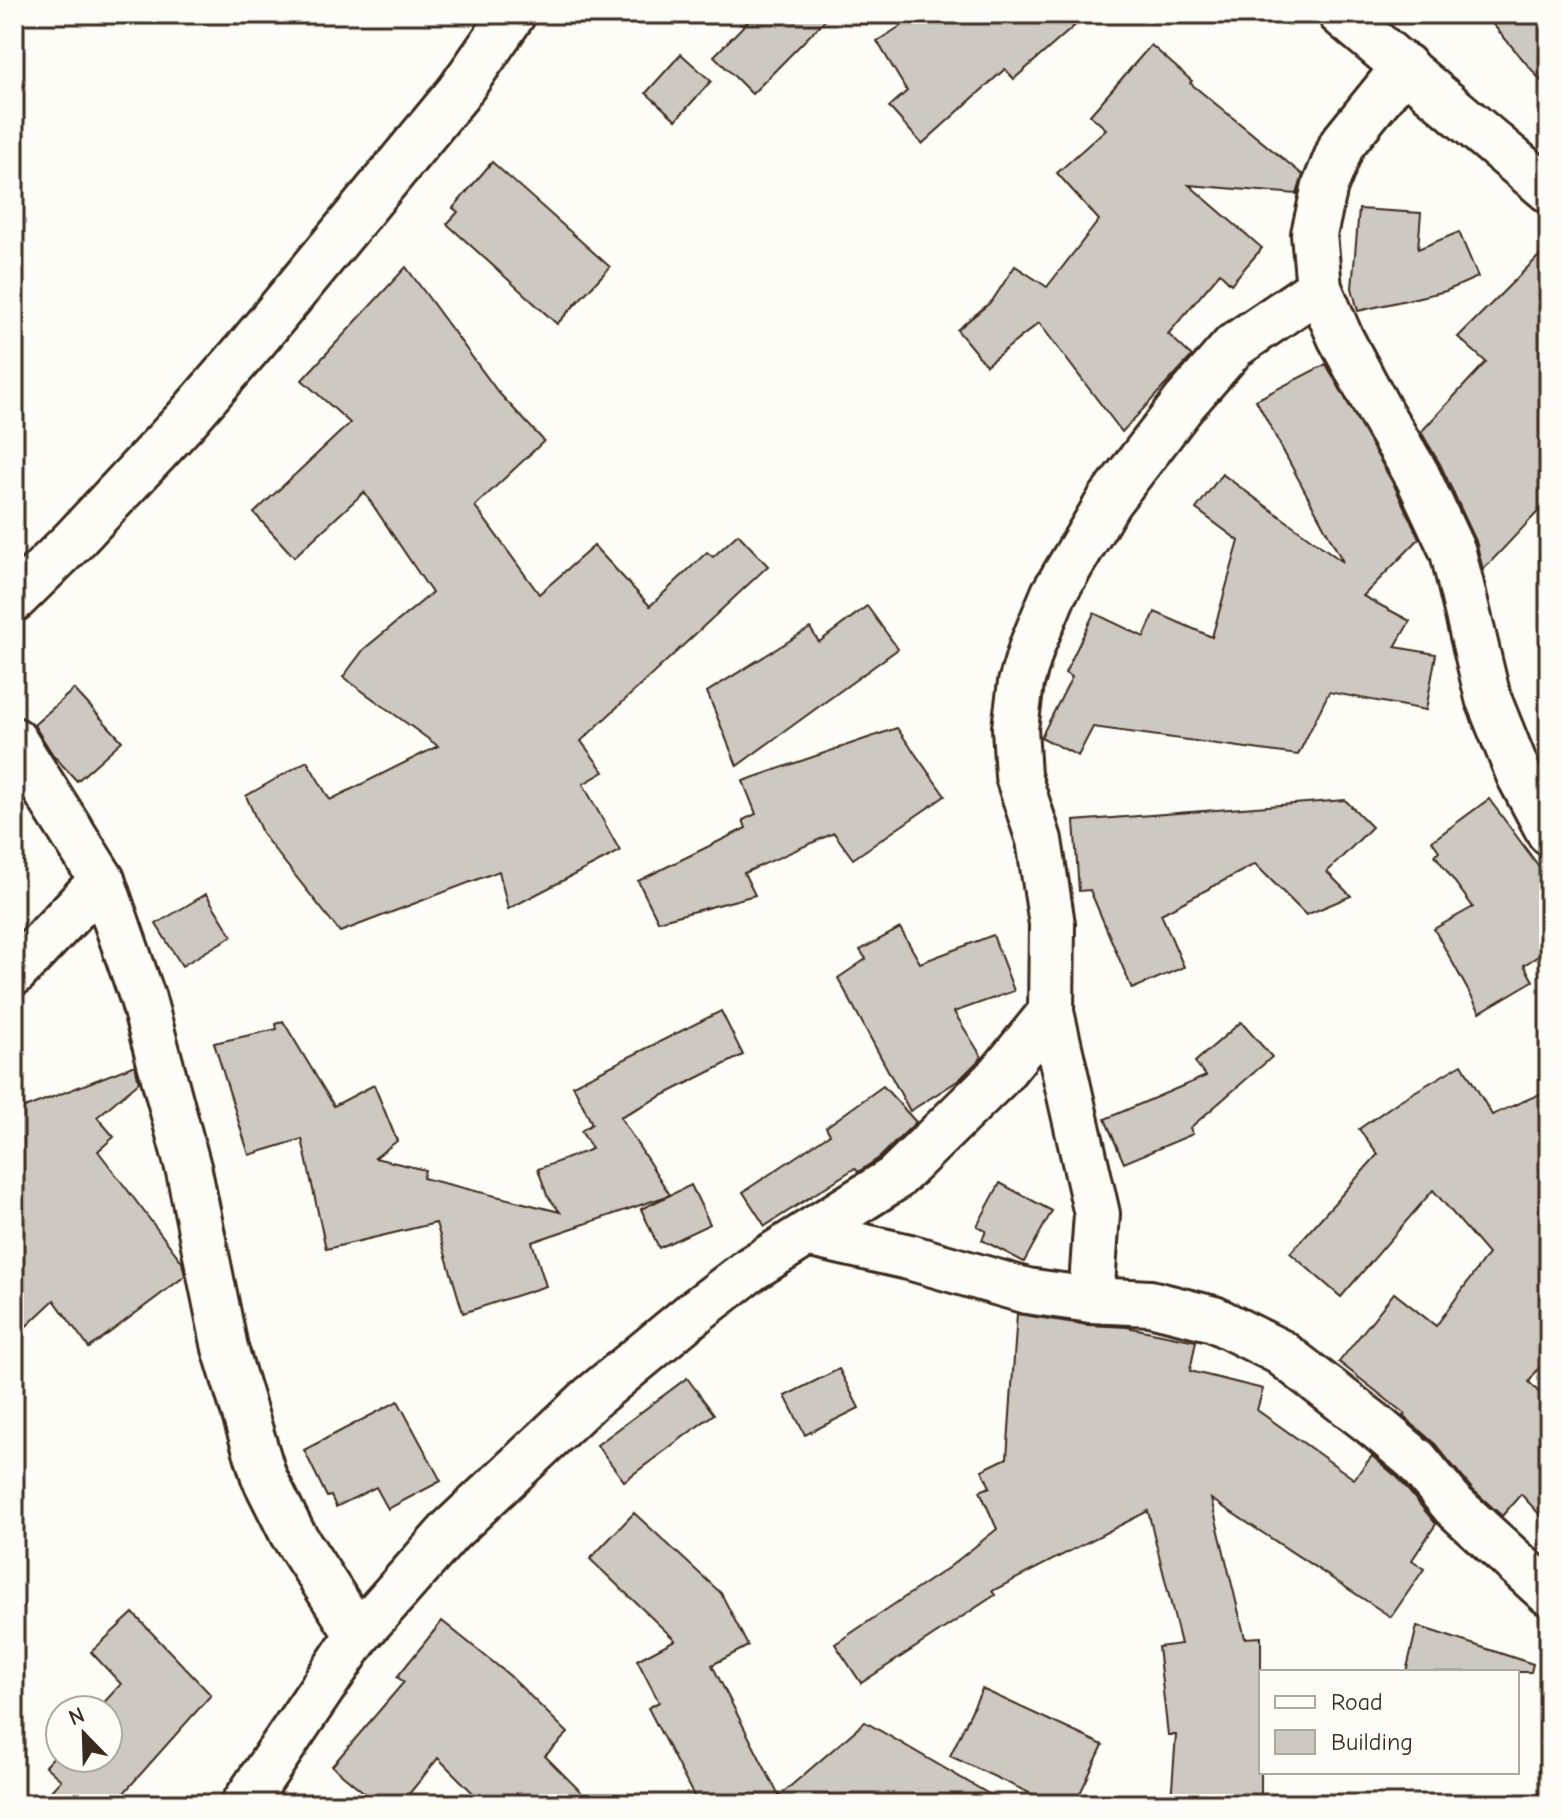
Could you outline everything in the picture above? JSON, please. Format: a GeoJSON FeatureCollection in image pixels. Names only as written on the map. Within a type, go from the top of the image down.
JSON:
{"type":"FeatureCollection","features":[{"type":"Feature","properties":{"kind":"street"},"geometry":{"type":"LineString","coordinates":[[14,599],[155,453],[254,341],[458,93],[513,14]]}},
{"type":"Feature","properties":{"kind":"street"},"geometry":{"type":"LineString","coordinates":[[1341,14],[1549,190]]}},
{"type":"Feature","properties":{"kind":"street"},"geometry":{"type":"LineString","coordinates":[[1405,66],[1342,144],[1331,172],[1314,234],[1319,288],[1347,350],[1417,475],[1453,552],[1488,698],[1519,775],[1549,832]]}},
{"type":"Feature","properties":{"kind":"street"},"geometry":{"type":"LineString","coordinates":[[1091,1300],[1097,1214],[1051,1012],[1052,924],[1039,840],[1018,776],[1015,728],[1021,683],[1032,646],[1054,593],[1109,501],[1185,402],[1234,346],[1319,288]]}},
{"type":"Feature","properties":{"kind":"street"},"geometry":{"type":"LineString","coordinates":[[14,740],[102,880],[143,999],[189,1171],[225,1348],[264,1477],[292,1533],[358,1635]]}},
{"type":"Feature","properties":{"kind":"street"},"geometry":{"type":"LineString","coordinates":[[14,973],[102,880]]}},
{"type":"Feature","properties":{"kind":"street"},"geometry":{"type":"LineString","coordinates":[[244,1804],[358,1635],[451,1530],[591,1398],[751,1269],[895,1178],[999,1076],[1051,1012]]}},
{"type":"Feature","properties":{"kind":"street"},"geometry":{"type":"LineString","coordinates":[[807,1234],[909,1257],[1027,1291],[1091,1300],[1150,1303],[1214,1319],[1280,1352],[1416,1460],[1454,1506],[1549,1593]]}},
{"type":"Feature","properties":{"kind":"building"},"geometry":{"type":"Polygon","coordinates":[[[755,14],[831,14],[752,94],[714,56],[755,14]]]}},
{"type":"Feature","properties":{"kind":"building"},"geometry":{"type":"Polygon","coordinates":[[[920,14],[1088,14],[1014,79],[1005,69],[922,144],[889,107],[907,91],[877,41],[920,14]]]}},
{"type":"Feature","properties":{"kind":"building"},"geometry":{"type":"Polygon","coordinates":[[[1484,14],[1549,14],[1549,90],[1484,14]]]}},
{"type":"Feature","properties":{"kind":"building"},"geometry":{"type":"Polygon","coordinates":[[[1151,45],[1192,81],[1190,83],[1303,175],[1297,194],[1189,185],[1262,248],[1231,284],[1220,273],[1168,334],[1192,356],[1122,432],[1039,323],[986,365],[957,330],[992,301],[1015,266],[1047,287],[1099,220],[1057,173],[1106,129],[1090,115],[1151,45]]]}},
{"type":"Feature","properties":{"kind":"building"},"geometry":{"type":"Polygon","coordinates":[[[681,54],[711,81],[676,120],[646,93],[681,54]]]}},
{"type":"Feature","properties":{"kind":"building"},"geometry":{"type":"Polygon","coordinates":[[[492,162],[610,267],[557,324],[447,224],[458,212],[453,208],[492,162]]]}},
{"type":"Feature","properties":{"kind":"building"},"geometry":{"type":"Polygon","coordinates":[[[1359,209],[1421,213],[1418,249],[1459,232],[1478,277],[1446,291],[1358,311],[1352,288],[1359,209]]]}},
{"type":"Feature","properties":{"kind":"building"},"geometry":{"type":"Polygon","coordinates":[[[1549,246],[1549,500],[1483,570],[1476,541],[1440,464],[1421,432],[1486,362],[1458,337],[1549,246]]]}},
{"type":"Feature","properties":{"kind":"building"},"geometry":{"type":"Polygon","coordinates":[[[406,267],[498,392],[544,441],[475,506],[539,594],[594,546],[650,606],[707,552],[713,557],[738,534],[768,566],[581,741],[604,772],[583,784],[620,851],[508,909],[499,871],[340,932],[263,835],[246,796],[307,761],[330,800],[438,746],[343,677],[364,649],[432,593],[364,492],[294,557],[254,513],[350,423],[302,380],[406,267]]]}},
{"type":"Feature","properties":{"kind":"building"},"geometry":{"type":"Polygon","coordinates":[[[1326,364],[1395,487],[1419,539],[1363,596],[1410,621],[1395,647],[1436,654],[1426,710],[1329,692],[1298,755],[1093,727],[1078,756],[1041,737],[1072,677],[1065,673],[1094,613],[1144,637],[1155,612],[1212,637],[1239,541],[1196,509],[1222,474],[1343,562],[1256,400],[1326,364]]]}},
{"type":"Feature","properties":{"kind":"building"},"geometry":{"type":"Polygon","coordinates":[[[867,606],[898,649],[737,766],[707,692],[810,628],[819,642],[867,606]]]}},
{"type":"Feature","properties":{"kind":"building"},"geometry":{"type":"Polygon","coordinates":[[[74,689],[122,741],[77,781],[53,755],[34,725],[74,689]]]}},
{"type":"Feature","properties":{"kind":"building"},"geometry":{"type":"Polygon","coordinates":[[[897,728],[945,796],[853,859],[834,833],[744,873],[755,895],[658,921],[638,881],[746,828],[743,820],[756,814],[743,781],[897,728]]]}},
{"type":"Feature","properties":{"kind":"building"},"geometry":{"type":"Polygon","coordinates":[[[1489,799],[1549,880],[1549,949],[1524,965],[1533,981],[1480,1012],[1434,929],[1473,907],[1435,855],[1439,851],[1432,841],[1489,799]]]}},
{"type":"Feature","properties":{"kind":"building"},"geometry":{"type":"Polygon","coordinates":[[[1345,800],[1372,827],[1327,872],[1351,896],[1306,915],[1255,864],[1161,914],[1184,967],[1132,989],[1090,890],[1079,891],[1074,821],[1345,800]]]}},
{"type":"Feature","properties":{"kind":"building"},"geometry":{"type":"Polygon","coordinates":[[[206,894],[232,936],[182,966],[156,924],[206,894]]]}},
{"type":"Feature","properties":{"kind":"building"},"geometry":{"type":"Polygon","coordinates":[[[900,928],[920,963],[993,935],[1014,991],[954,1012],[982,1057],[959,1080],[910,1111],[838,978],[866,959],[860,950],[900,928]]]}},
{"type":"Feature","properties":{"kind":"building"},"geometry":{"type":"Polygon","coordinates":[[[721,1011],[743,1055],[620,1117],[670,1195],[532,1242],[546,1286],[463,1313],[436,1223],[326,1249],[302,1139],[249,1155],[214,1043],[277,1029],[276,1024],[283,1021],[334,1106],[374,1085],[397,1141],[375,1158],[425,1170],[423,1178],[560,1212],[547,1195],[538,1169],[592,1149],[581,1131],[592,1124],[573,1085],[721,1011]]]}},
{"type":"Feature","properties":{"kind":"building"},"geometry":{"type":"Polygon","coordinates":[[[1241,1022],[1272,1057],[1190,1128],[1193,1134],[1124,1163],[1105,1119],[1206,1076],[1195,1062],[1241,1022]]]}},
{"type":"Feature","properties":{"kind":"building"},"geometry":{"type":"Polygon","coordinates":[[[1462,1064],[1492,1115],[1549,1090],[1549,1353],[1529,1382],[1549,1403],[1549,1525],[1521,1494],[1502,1516],[1472,1489],[1435,1444],[1403,1416],[1405,1414],[1339,1362],[1394,1293],[1436,1326],[1488,1254],[1433,1190],[1341,1297],[1290,1253],[1378,1154],[1359,1129],[1462,1064]]]}},
{"type":"Feature","properties":{"kind":"building"},"geometry":{"type":"Polygon","coordinates":[[[135,1065],[139,1082],[97,1117],[114,1137],[98,1151],[182,1262],[185,1276],[89,1348],[54,1300],[14,1338],[14,1112],[135,1065]]]}},
{"type":"Feature","properties":{"kind":"building"},"geometry":{"type":"Polygon","coordinates":[[[883,1086],[916,1122],[879,1158],[858,1172],[855,1168],[765,1226],[743,1192],[830,1134],[826,1127],[883,1086]]]}},
{"type":"Feature","properties":{"kind":"building"},"geometry":{"type":"Polygon","coordinates":[[[1000,1183],[1052,1211],[1024,1262],[982,1240],[986,1231],[977,1226],[1000,1183]]]}},
{"type":"Feature","properties":{"kind":"building"},"geometry":{"type":"Polygon","coordinates":[[[691,1185],[710,1224],[659,1248],[641,1209],[691,1185]]]}},
{"type":"Feature","properties":{"kind":"building"},"geometry":{"type":"Polygon","coordinates":[[[1017,1314],[1088,1325],[1127,1327],[1196,1341],[1190,1371],[1263,1389],[1257,1410],[1354,1479],[1372,1456],[1398,1478],[1436,1524],[1412,1560],[1424,1569],[1391,1617],[1211,1499],[1245,1638],[1261,1637],[1261,1804],[1171,1801],[1176,1735],[1168,1735],[1158,1647],[1181,1644],[1148,1511],[992,1591],[995,1595],[861,1683],[835,1644],[948,1568],[997,1529],[980,1491],[990,1487],[982,1470],[1007,1458],[1017,1314]]]}},
{"type":"Feature","properties":{"kind":"building"},"geometry":{"type":"Polygon","coordinates":[[[839,1369],[859,1408],[805,1435],[785,1396],[839,1369]]]}},
{"type":"Feature","properties":{"kind":"building"},"geometry":{"type":"Polygon","coordinates":[[[687,1378],[714,1414],[624,1481],[597,1445],[687,1378]]]}},
{"type":"Feature","properties":{"kind":"building"},"geometry":{"type":"Polygon","coordinates":[[[398,1401],[441,1481],[388,1509],[376,1487],[336,1507],[331,1496],[327,1497],[304,1450],[398,1401]]]}},
{"type":"Feature","properties":{"kind":"building"},"geometry":{"type":"Polygon","coordinates":[[[634,1513],[721,1593],[748,1646],[712,1665],[779,1796],[865,1722],[1006,1804],[698,1804],[648,1708],[659,1702],[637,1660],[675,1640],[590,1559],[634,1513]]]}},
{"type":"Feature","properties":{"kind":"building"},"geometry":{"type":"Polygon","coordinates":[[[133,1613],[211,1695],[114,1804],[39,1804],[61,1780],[54,1774],[124,1774],[124,1694],[112,1694],[121,1684],[91,1652],[133,1613]]]}},
{"type":"Feature","properties":{"kind":"building"},"geometry":{"type":"Polygon","coordinates":[[[442,1621],[509,1675],[568,1733],[545,1756],[593,1804],[484,1804],[438,1758],[401,1804],[378,1804],[332,1766],[404,1682],[397,1677],[442,1621]]]}},
{"type":"Feature","properties":{"kind":"building"},"geometry":{"type":"Polygon","coordinates":[[[1417,1626],[1533,1664],[1531,1672],[1406,1670],[1417,1626]]]}},
{"type":"Feature","properties":{"kind":"building"},"geometry":{"type":"Polygon","coordinates":[[[982,1689],[1103,1745],[1075,1804],[1053,1804],[950,1756],[982,1689]]]}}]}
